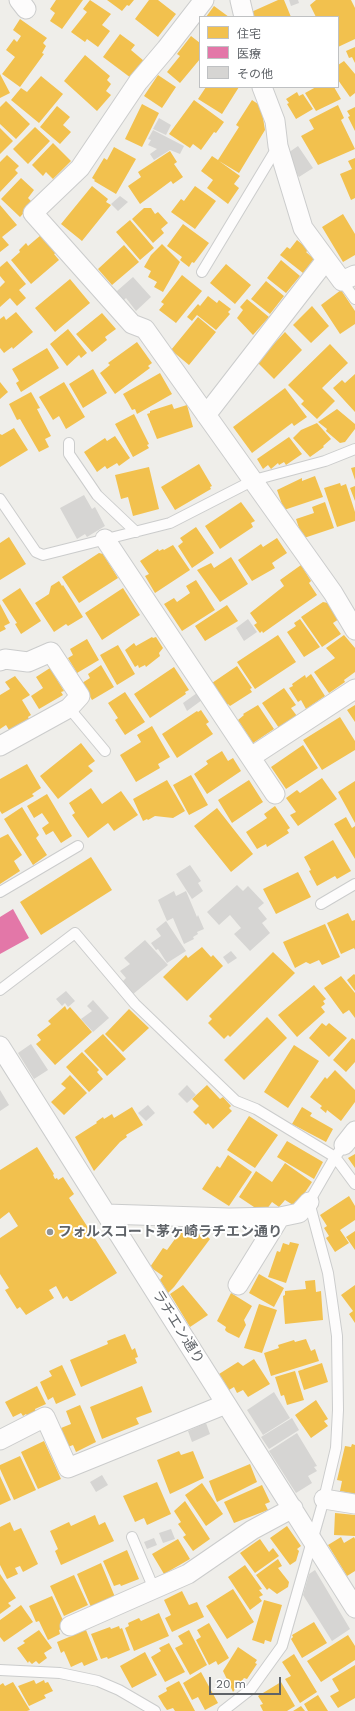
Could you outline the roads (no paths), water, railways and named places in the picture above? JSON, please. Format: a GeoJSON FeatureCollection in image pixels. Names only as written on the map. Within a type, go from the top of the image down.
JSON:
{"type":"FeatureCollection","features":[{"type":"Feature","properties":{"kind":"street"},"geometry":{"type":"LineString","coordinates":[[204,0],[138,82],[80,168],[33,213],[132,324],[145,329],[333,593],[355,630]]}},
{"type":"Feature","properties":{"kind":"street"},"geometry":{"type":"LineString","coordinates":[[240,0],[244,16]]}},
{"type":"Feature","properties":{"kind":"street"},"geometry":{"type":"LineString","coordinates":[[262,88],[275,121],[278,146],[303,228],[326,260],[349,278]]}},
{"type":"Feature","properties":{"kind":"street"},"geometry":{"type":"LineString","coordinates":[[206,415],[326,260]]}},
{"type":"Feature","properties":{"kind":"street"},"geometry":{"type":"LineString","coordinates":[[106,540],[275,794]]}},
{"type":"Feature","properties":{"kind":"street"},"geometry":{"type":"LineString","coordinates":[[0,662],[6,659],[28,662],[51,652],[80,696],[69,708],[0,746]]}},
{"type":"Feature","properties":{"kind":"street"},"geometry":{"type":"LineString","coordinates":[[251,757],[355,689]]}},
{"type":"Feature","properties":{"kind":"street","name":"ラチエン通り"},"geometry":{"type":"LineString","coordinates":[[0,1046],[355,1608]]}},
{"type":"Feature","properties":{"kind":"street"},"geometry":{"type":"LineString","coordinates":[[106,1214],[229,1218],[280,1217],[299,1213],[308,1202]]}},
{"type":"Feature","properties":{"kind":"street"},"geometry":{"type":"LineString","coordinates":[[238,1285],[280,1217]]}},
{"type":"Feature","properties":{"kind":"street"},"geometry":{"type":"LineString","coordinates":[[0,1440],[45,1417],[68,1468],[226,1404]]}},
{"type":"Feature","properties":{"kind":"street"},"geometry":{"type":"LineString","coordinates":[[324,1499],[355,1504]]}},
{"type":"Feature","properties":{"kind":"street"},"geometry":{"type":"LineString","coordinates":[[70,1626],[188,1574],[252,1530],[293,1508]]}},
{"type":"Feature","properties":{"kind":"lane"},"geometry":{"type":"LineString","coordinates":[[202,272],[278,146]]}},
{"type":"Feature","properties":{"kind":"lane"},"geometry":{"type":"LineString","coordinates":[[349,278],[355,300]]}},
{"type":"Feature","properties":{"kind":"lane"},"geometry":{"type":"LineString","coordinates":[[69,444],[69,454],[97,495],[136,532]]}},
{"type":"Feature","properties":{"kind":"lane"},"geometry":{"type":"LineString","coordinates":[[0,499],[3,510],[36,552],[43,555],[170,523],[254,480],[325,461],[355,449]]}},
{"type":"Feature","properties":{"kind":"lane"},"geometry":{"type":"LineString","coordinates":[[69,708],[105,751]]}},
{"type":"Feature","properties":{"kind":"lane"},"geometry":{"type":"LineString","coordinates":[[0,892],[78,846]]}},
{"type":"Feature","properties":{"kind":"lane"},"geometry":{"type":"LineString","coordinates":[[321,904],[355,884]]}},
{"type":"Feature","properties":{"kind":"lane"},"geometry":{"type":"LineString","coordinates":[[0,990],[75,933],[135,1004],[236,1101],[347,1144]]}},
{"type":"Feature","properties":{"kind":"lane"},"geometry":{"type":"LineString","coordinates":[[347,1144],[355,1184]]}},
{"type":"Feature","properties":{"kind":"lane"},"geometry":{"type":"LineString","coordinates":[[222,1711],[250,1689],[282,1646],[324,1499],[336,1448],[338,1410],[337,1336],[328,1273],[308,1202],[347,1144]]}},
{"type":"Feature","properties":{"kind":"lane"},"geometry":{"type":"LineString","coordinates":[[132,1537],[154,1589]]}},
{"type":"Feature","properties":{"kind":"lane"},"geometry":{"type":"LineString","coordinates":[[0,1670],[60,1673],[98,1681],[119,1690],[154,1711]]}},
{"type":"Feature","properties":{"kind":"place","name":"フォルスコート茅ヶ崎ラチエン通り"},"geometry":{"type":"Point","coordinates":[50,1232]}}]}
